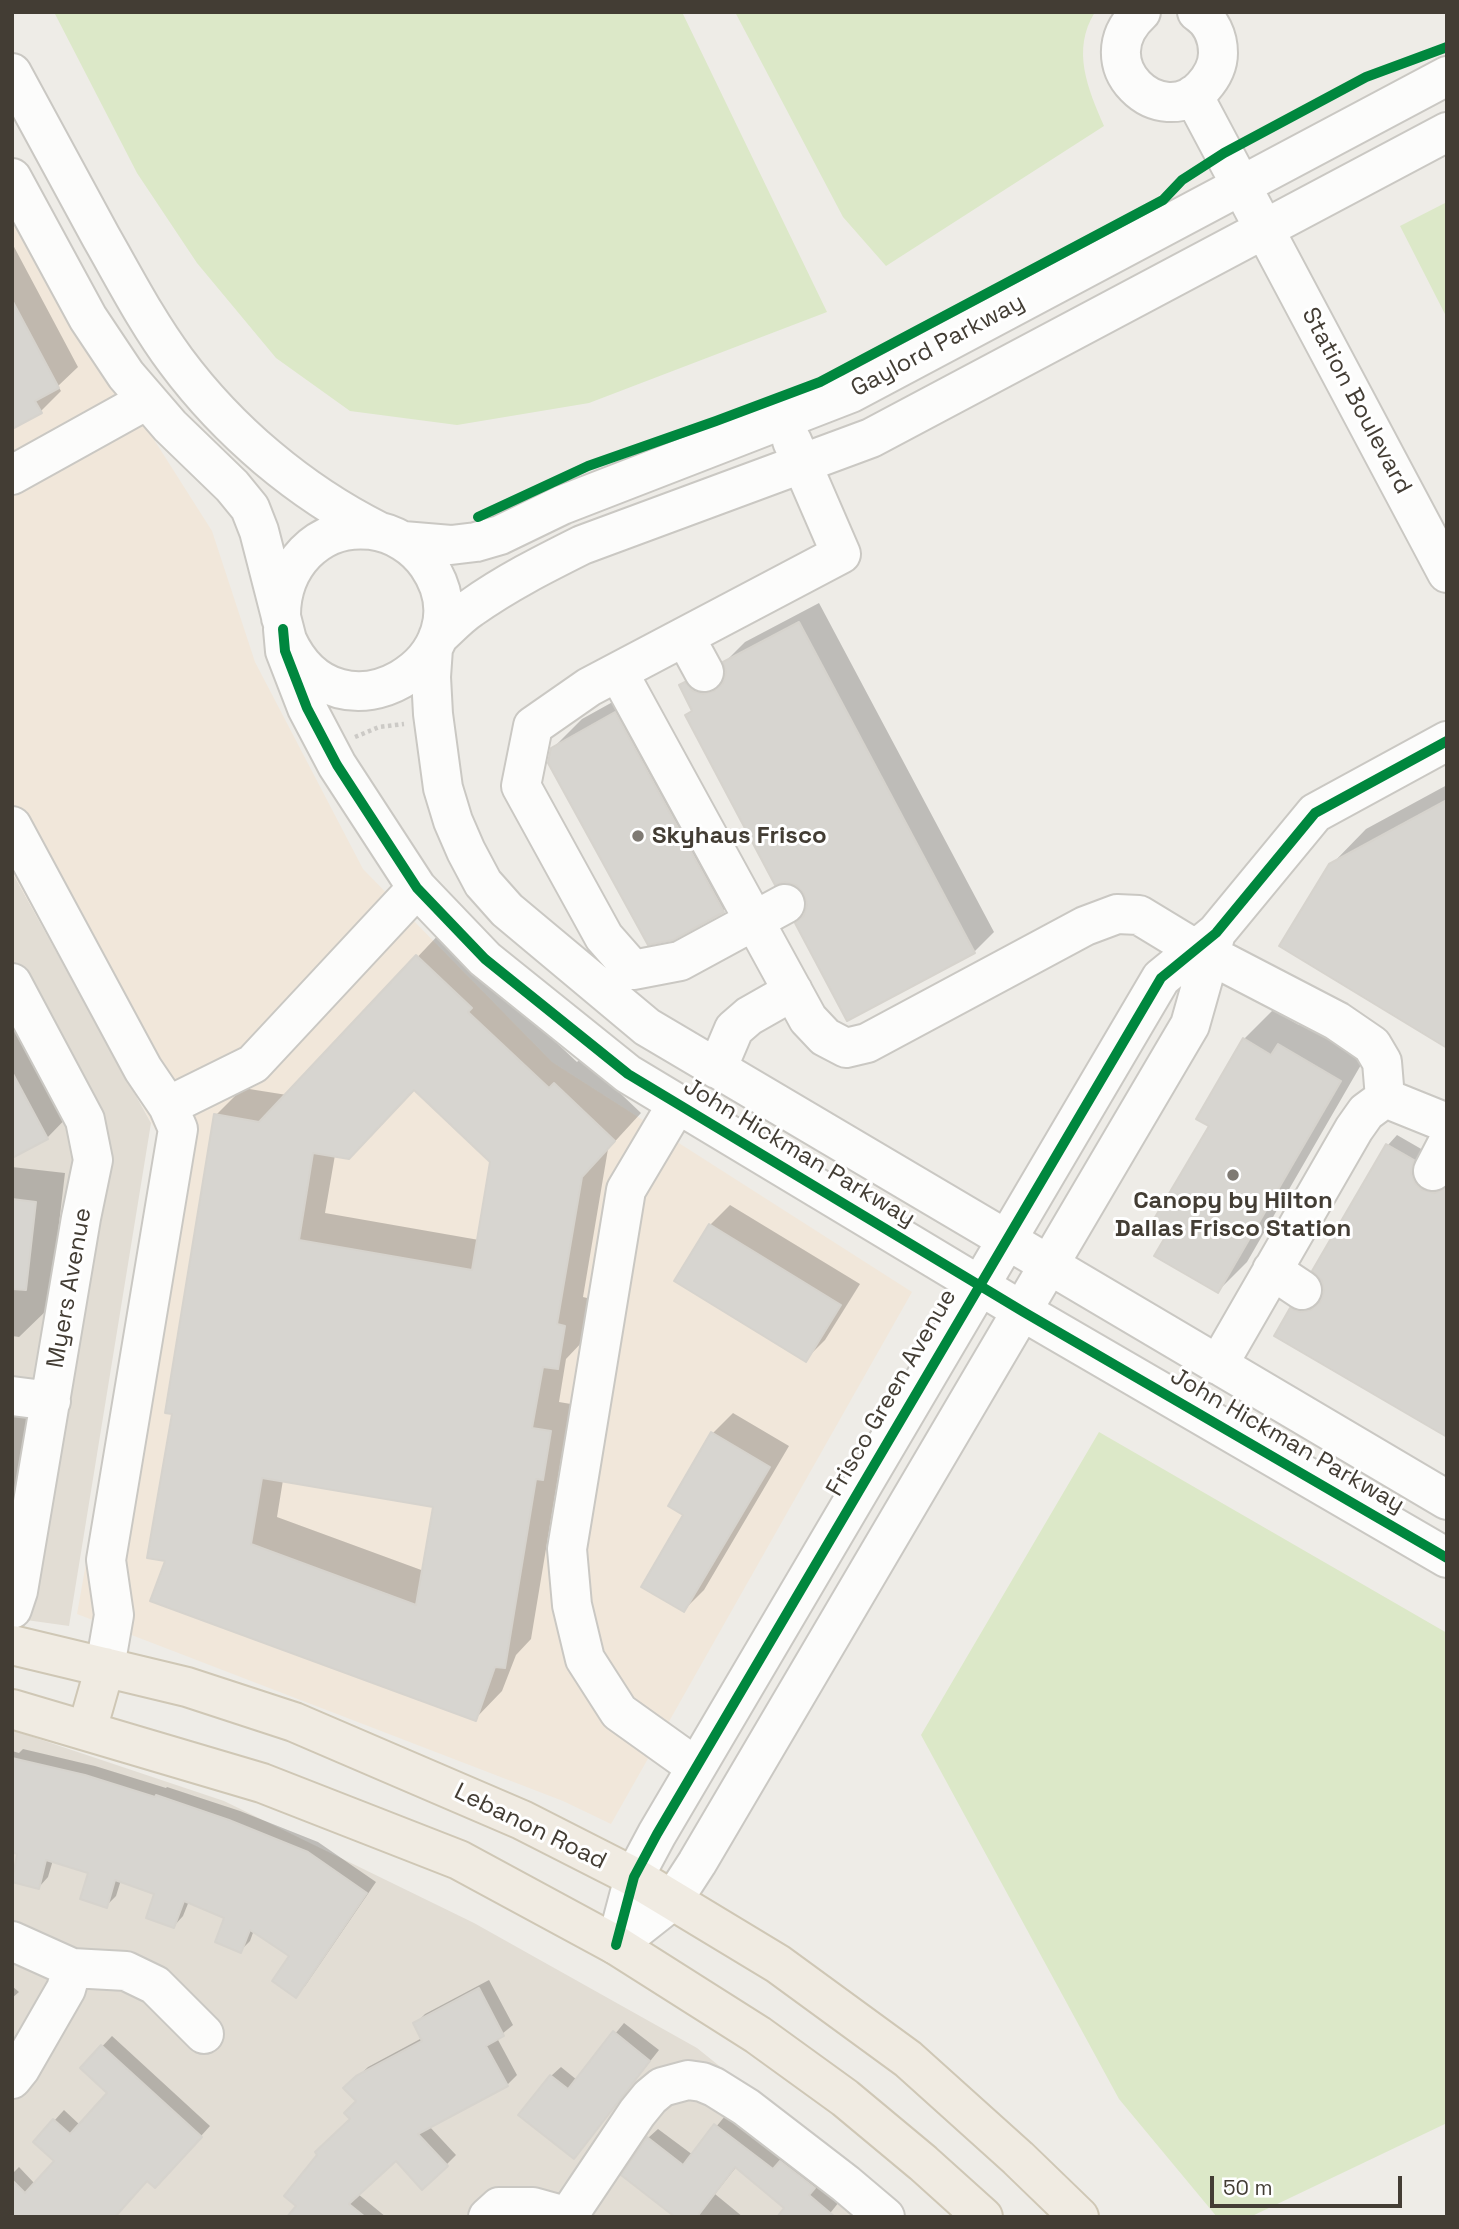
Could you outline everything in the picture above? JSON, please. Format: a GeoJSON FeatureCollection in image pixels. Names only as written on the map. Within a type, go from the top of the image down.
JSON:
{"type":"FeatureCollection","features":[{"type":"Feature","properties":{"kind":"main road","name":"Lebanon Road"},"geometry":{"type":"LineString","coordinates":[[12,1644],[187,1688],[294,1721],[523,1820],[634,1877],[778,1964],[908,2059],[1079,2217]]}},
{"type":"Feature","properties":{"kind":"main road"},"geometry":{"type":"LineString","coordinates":[[87,1730],[105,1667]]}},
{"type":"Feature","properties":{"kind":"main road"},"geometry":{"type":"LineString","coordinates":[[12,1709],[262,1783],[459,1860],[616,1945],[758,2035],[845,2098],[983,2217]]}},
{"type":"Feature","properties":{"kind":"street"},"geometry":{"type":"LineString","coordinates":[[1141,12],[1131,21],[1123,35],[1120,50],[1122,66],[1139,91],[1153,99],[1169,102],[1186,99],[1201,90],[1211,78],[1218,62],[1218,45],[1213,29],[1197,12]]}},
{"type":"Feature","properties":{"kind":"street","name":"Gaylord Parkway"},"geometry":{"type":"LineString","coordinates":[[392,536],[451,545],[500,535],[562,505],[850,393],[1447,76]]}},
{"type":"Feature","properties":{"kind":"street"},"geometry":{"type":"LineString","coordinates":[[15,87],[132,293],[154,329],[190,378],[238,430],[281,468],[329,503],[392,536],[422,557],[435,577],[442,613],[435,643],[419,667],[401,681],[380,689],[357,691],[335,687],[314,676],[292,651],[282,623],[282,596],[285,585],[294,565],[309,549],[327,537],[348,530],[392,536]]}},
{"type":"Feature","properties":{"kind":"street","name":"Station Boulevard"},"geometry":{"type":"LineString","coordinates":[[1193,95],[1447,573]]}},
{"type":"Feature","properties":{"kind":"street","name":"Gaylord Parkway"},"geometry":{"type":"LineString","coordinates":[[435,643],[470,608],[525,574],[582,545],[871,438],[1447,132]]}},
{"type":"Feature","properties":{"kind":"street","name":"John Hickman Parkway"},"geometry":{"type":"LineString","coordinates":[[12,178],[94,327],[126,374],[186,442],[232,485],[250,508],[259,531],[282,623],[285,651],[313,719],[337,765],[417,888],[485,959],[628,1074],[979,1286],[1447,1559]]}},
{"type":"Feature","properties":{"kind":"street"},"geometry":{"type":"LineString","coordinates":[[12,475],[147,400]]}},
{"type":"Feature","properties":{"kind":"street"},"geometry":{"type":"LineString","coordinates":[[770,913],[680,961],[633,970],[604,937],[521,786],[533,726],[589,687],[841,554],[783,420]]}},
{"type":"Feature","properties":{"kind":"street"},"geometry":{"type":"LineString","coordinates":[[685,637],[704,672]]}},
{"type":"Feature","properties":{"kind":"street","name":"John Hickman Parkway"},"geometry":{"type":"LineString","coordinates":[[435,643],[431,677],[433,714],[443,788],[453,821],[483,883],[507,910],[647,1027],[1447,1500]]}},
{"type":"Feature","properties":{"kind":"street"},"geometry":{"type":"LineString","coordinates":[[618,672],[770,913],[793,991],[808,1019],[825,1037],[846,1048],[867,1043],[1085,926],[1117,914],[1139,915],[1207,946],[1338,1021],[1371,1045],[1382,1062],[1385,1098]]}},
{"type":"Feature","properties":{"kind":"street","name":"Frisco Green Avenue"},"geometry":{"type":"LineString","coordinates":[[616,1945],[634,1877],[1161,978],[1207,946],[1315,813],[1447,741]]}},
{"type":"Feature","properties":{"kind":"street"},"geometry":{"type":"LineString","coordinates":[[12,826],[143,1069],[168,1106],[178,1129],[106,1560],[114,1615],[105,1667]]}},
{"type":"Feature","properties":{"kind":"street"},"geometry":{"type":"LineString","coordinates":[[168,1106],[253,1064],[417,888]]}},
{"type":"Feature","properties":{"kind":"street","name":"Frisco Green Avenue"},"geometry":{"type":"LineString","coordinates":[[616,1945],[673,1900],[697,1863],[1190,1025],[1207,946]]}},
{"type":"Feature","properties":{"kind":"street","name":"Myers Avenue"},"geometry":{"type":"LineString","coordinates":[[12,983],[85,1120],[93,1160],[15,1600]]}},
{"type":"Feature","properties":{"kind":"street"},"geometry":{"type":"LineString","coordinates":[[717,1069],[734,1029],[748,1016],[793,991]]}},
{"type":"Feature","properties":{"kind":"street"},"geometry":{"type":"LineString","coordinates":[[1385,1098],[1447,1123]]}},
{"type":"Feature","properties":{"kind":"street"},"geometry":{"type":"LineString","coordinates":[[1217,1365],[1287,1280],[1354,1129],[1366,1112],[1385,1098]]}},
{"type":"Feature","properties":{"kind":"street"},"geometry":{"type":"LineString","coordinates":[[677,1104],[626,1190],[567,1549],[572,1605],[585,1659],[619,1712],[696,1768]]}},
{"type":"Feature","properties":{"kind":"street"},"geometry":{"type":"LineString","coordinates":[[12,1396],[51,1401]]}},
{"type":"Feature","properties":{"kind":"street"},"geometry":{"type":"LineString","coordinates":[[12,1941],[72,1968],[126,1971],[155,1986],[204,2034]]}},
{"type":"Feature","properties":{"kind":"street"},"geometry":{"type":"LineString","coordinates":[[12,2079],[66,1989],[72,1968]]}},
{"type":"Feature","properties":{"kind":"street"},"geometry":{"type":"LineString","coordinates":[[494,2212],[533,2207],[568,2216],[650,2097],[662,2087],[688,2080],[714,2087],[746,2107],[885,2217]]}},
{"type":"Feature","properties":{"kind":"path"},"geometry":{"type":"LineString","coordinates":[[347,741],[379,727],[405,723]]}},
{"type":"Feature","properties":{"kind":"shaded area"},"geometry":{"type":"Polygon","coordinates":[[[12,216],[212,531],[255,662],[363,869],[552,1062],[912,1292],[611,1824],[563,1801],[77,1614],[161,1140],[12,872],[12,216]]]}},
{"type":"Feature","properties":{"kind":"shaded area"},"geometry":{"type":"Polygon","coordinates":[[[12,872],[151,1123],[69,1626],[12,1618],[12,872]]]}},
{"type":"Feature","properties":{"kind":"shaded area"},"geometry":{"type":"Polygon","coordinates":[[[12,1730],[224,1801],[474,1923],[697,2048],[907,2217],[12,2217],[12,1730]]]}},
{"type":"Feature","properties":{"kind":"green space"},"geometry":{"type":"Polygon","coordinates":[[[54,12],[682,12],[827,312],[589,403],[457,425],[350,411],[276,358],[197,263],[137,173],[54,12]]]}},
{"type":"Feature","properties":{"kind":"green space"},"geometry":{"type":"Polygon","coordinates":[[[735,12],[1095,12],[1084,41],[1084,69],[1104,126],[886,266],[843,217],[735,12]]]}},
{"type":"Feature","properties":{"kind":"green space"},"geometry":{"type":"Polygon","coordinates":[[[1447,202],[1447,318],[1400,226],[1447,202]]]}},
{"type":"Feature","properties":{"kind":"green space"},"geometry":{"type":"Polygon","coordinates":[[[1099,1432],[1447,1633],[1447,2123],[1250,2217],[1217,2217],[1119,2099],[921,1735],[1099,1432]]]}},
{"type":"Feature","properties":{"kind":"building"},"geometry":{"type":"Polygon","coordinates":[[[12,300],[59,388],[35,401],[42,413],[12,429],[12,300]]]}},
{"type":"Feature","properties":{"kind":"building"},"geometry":{"type":"Polygon","coordinates":[[[799,622],[975,953],[847,1021],[795,923],[804,915],[807,905],[804,894],[796,885],[785,882],[775,885],[685,715],[692,711],[679,685],[685,682],[693,691],[703,694],[714,691],[723,683],[726,672],[723,662],[799,622]]]}},
{"type":"Feature","properties":{"kind":"building","name":"Skyhaus Frisco"},"geometry":{"type":"Polygon","coordinates":[[[615,712],[724,912],[673,940],[648,945],[548,763],[551,748],[615,712]]]}},
{"type":"Feature","properties":{"kind":"building"},"geometry":{"type":"Polygon","coordinates":[[[1447,800],[1447,1048],[1279,946],[1329,864],[1447,800]]]}},
{"type":"Feature","properties":{"kind":"building"},"geometry":{"type":"Polygon","coordinates":[[[416,955],[472,1008],[468,1012],[549,1088],[554,1083],[615,1141],[582,1177],[557,1324],[565,1326],[558,1369],[543,1367],[532,1428],[551,1431],[543,1480],[536,1479],[505,1668],[495,1667],[476,1721],[150,1601],[165,1561],[147,1558],[172,1414],[165,1413],[214,1114],[259,1122],[416,955]],[[414,1090],[349,1159],[313,1153],[299,1240],[472,1270],[490,1162],[414,1090]],[[262,1478],[251,1544],[416,1605],[433,1507],[262,1478]]]}},
{"type":"Feature","properties":{"kind":"building","name":"Canopy by Hilton Dallas Frisco Station"},"geometry":{"type":"Polygon","coordinates":[[[1243,1038],[1271,1055],[1278,1044],[1341,1081],[1218,1293],[1154,1256],[1167,1234],[1151,1224],[1209,1126],[1196,1119],[1243,1038]]]}},
{"type":"Feature","properties":{"kind":"building"},"geometry":{"type":"Polygon","coordinates":[[[12,1072],[48,1139],[12,1158],[12,1072]]]}},
{"type":"Feature","properties":{"kind":"building"},"geometry":{"type":"Polygon","coordinates":[[[1386,1144],[1414,1160],[1411,1173],[1422,1190],[1435,1193],[1447,1187],[1447,1437],[1274,1336],[1290,1308],[1300,1312],[1311,1310],[1320,1302],[1324,1291],[1322,1281],[1312,1271],[1386,1144]]]}},
{"type":"Feature","properties":{"kind":"building"},"geometry":{"type":"Polygon","coordinates":[[[12,1199],[36,1202],[26,1290],[12,1289],[12,1199]]]}},
{"type":"Feature","properties":{"kind":"building"},"geometry":{"type":"Polygon","coordinates":[[[709,1224],[841,1305],[806,1362],[674,1281],[709,1224]]]}},
{"type":"Feature","properties":{"kind":"building"},"geometry":{"type":"Polygon","coordinates":[[[711,1432],[770,1467],[684,1612],[641,1587],[683,1515],[668,1506],[711,1432]]]}},
{"type":"Feature","properties":{"kind":"building"},"geometry":{"type":"Polygon","coordinates":[[[12,1758],[85,1775],[155,1797],[156,1795],[229,1820],[308,1852],[367,1893],[296,1998],[272,1981],[289,1956],[250,1930],[241,1953],[215,1942],[224,1918],[184,1901],[174,1928],[146,1918],[154,1894],[115,1880],[107,1908],[80,1899],[88,1873],[46,1860],[39,1889],[12,1882],[17,1854],[12,1852],[12,1758]]]}},
{"type":"Feature","properties":{"kind":"building"},"geometry":{"type":"Polygon","coordinates":[[[479,1988],[504,2036],[486,2046],[508,2086],[418,2134],[448,2166],[422,2190],[396,2161],[349,2204],[365,2217],[287,2217],[296,2206],[284,2196],[317,2155],[315,2152],[350,2119],[344,2113],[356,2101],[343,2088],[356,2076],[422,2041],[413,2023],[479,1988]]]}},
{"type":"Feature","properties":{"kind":"building"},"geometry":{"type":"Polygon","coordinates":[[[613,2031],[650,2061],[574,2159],[518,2115],[550,2075],[568,2089],[613,2031]]]}},
{"type":"Feature","properties":{"kind":"building"},"geometry":{"type":"Polygon","coordinates":[[[101,2045],[202,2137],[155,2188],[147,2181],[115,2217],[12,2217],[12,2180],[25,2193],[54,2161],[33,2142],[53,2119],[70,2134],[107,2093],[80,2068],[101,2045]]]}},
{"type":"Feature","properties":{"kind":"building"},"geometry":{"type":"Polygon","coordinates":[[[714,2124],[773,2169],[780,2161],[815,2188],[809,2195],[835,2217],[777,2217],[784,2208],[735,2167],[697,2217],[675,2217],[621,2175],[647,2137],[683,2165],[714,2124]]]}},
{"type":"Feature","properties":{"kind":"cycle path"},"geometry":{"type":"LineString","coordinates":[[478,517],[588,466],[820,382],[1163,200],[1182,180],[1224,153],[1366,77],[1447,47]]}},
{"type":"Feature","properties":{"kind":"cycle path"},"geometry":{"type":"LineString","coordinates":[[283,629],[285,651],[307,708],[337,765],[417,888],[485,959],[628,1074],[1022,1311],[1447,1558]]}},
{"type":"Feature","properties":{"kind":"cycle path"},"geometry":{"type":"LineString","coordinates":[[616,1945],[634,1877],[657,1834],[1161,978],[1216,933],[1315,813],[1447,741]]}},
{"type":"Feature","properties":{"kind":"place","name":"Skyhaus Frisco"},"geometry":{"type":"Point","coordinates":[638,836]}},
{"type":"Feature","properties":{"kind":"place","name":"Canopy by Hilton Dallas Frisco Station"},"geometry":{"type":"Point","coordinates":[1233,1175]}}]}
